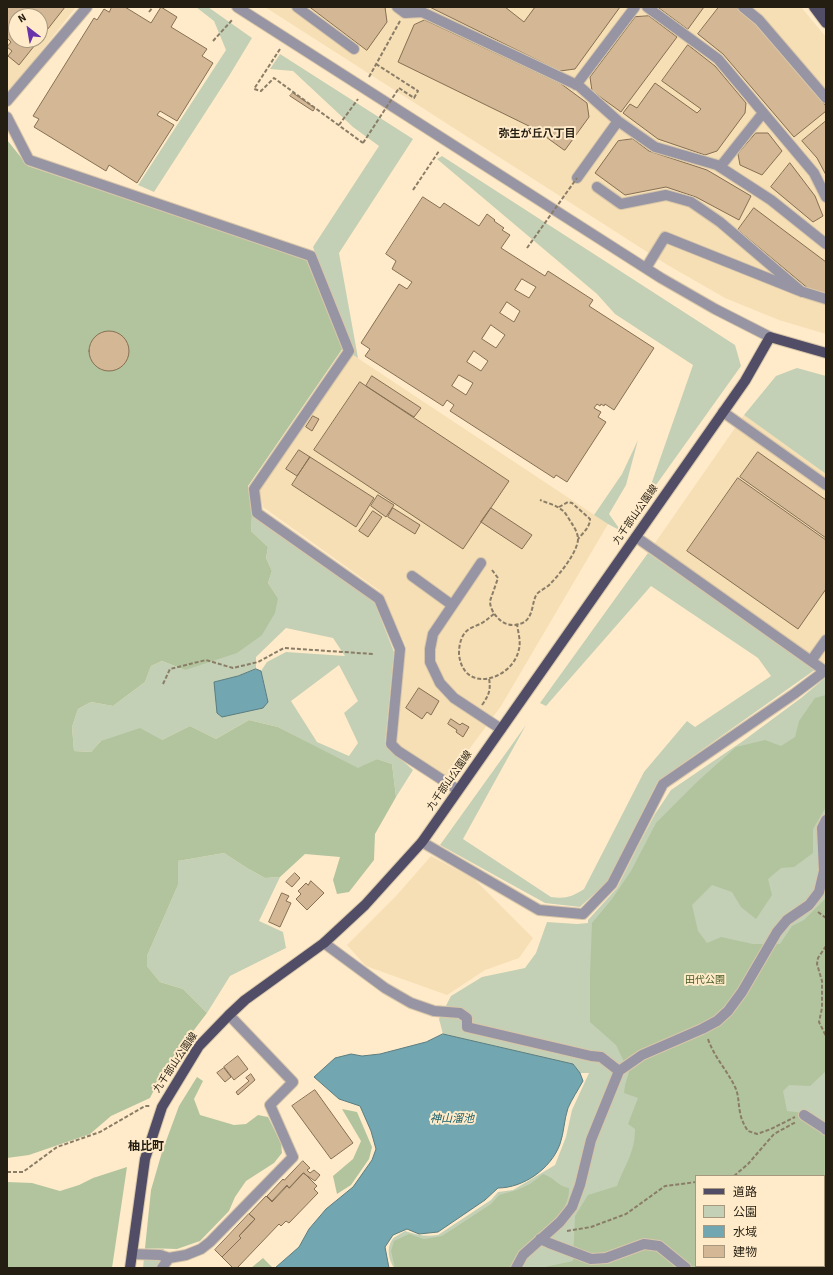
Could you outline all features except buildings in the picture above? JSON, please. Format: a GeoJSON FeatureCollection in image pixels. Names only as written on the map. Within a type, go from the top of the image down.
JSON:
{"type":"FeatureCollection","features":[{"type":"Feature","properties":{"kind":"main road"},"geometry":{"type":"LineString","coordinates":[[814,7],[826,23]]}},
{"type":"Feature","properties":{"kind":"main road"},"geometry":{"type":"LineString","coordinates":[[770,337],[826,353]]}},
{"type":"Feature","properties":{"kind":"main road","name":"九千部山公園線"},"geometry":{"type":"LineString","coordinates":[[130,1268],[145,1159],[162,1107],[199,1046],[229,1014],[245,1000],[324,943],[365,905],[422,842],[745,381],[770,337]]}},
{"type":"Feature","properties":{"kind":"street"},"geometry":{"type":"LineString","coordinates":[[7,100],[87,7]]}},
{"type":"Feature","properties":{"kind":"street"},"geometry":{"type":"LineString","coordinates":[[238,7],[646,268],[715,309],[770,337]]}},
{"type":"Feature","properties":{"kind":"street"},"geometry":{"type":"LineString","coordinates":[[297,7],[354,49]]}},
{"type":"Feature","properties":{"kind":"street"},"geometry":{"type":"LineString","coordinates":[[576,84],[635,7]]}},
{"type":"Feature","properties":{"kind":"street"},"geometry":{"type":"LineString","coordinates":[[647,7],[718,59],[814,173],[826,197]]}},
{"type":"Feature","properties":{"kind":"street"},"geometry":{"type":"LineString","coordinates":[[743,7],[759,20],[826,98]]}},
{"type":"Feature","properties":{"kind":"street"},"geometry":{"type":"LineString","coordinates":[[401,10],[422,12],[576,84],[618,121],[655,147],[720,167],[771,200],[826,244]]}},
{"type":"Feature","properties":{"kind":"street"},"geometry":{"type":"LineString","coordinates":[[720,167],[763,113]]}},
{"type":"Feature","properties":{"kind":"street"},"geometry":{"type":"LineString","coordinates":[[7,117],[29,160],[311,256],[349,351],[254,489],[257,513],[379,599],[400,649],[391,744],[398,751],[458,790]]}},
{"type":"Feature","properties":{"kind":"street"},"geometry":{"type":"LineString","coordinates":[[576,178],[618,121]]}},
{"type":"Feature","properties":{"kind":"street"},"geometry":{"type":"LineString","coordinates":[[597,187],[621,204],[666,195],[691,202],[720,222],[802,292]]}},
{"type":"Feature","properties":{"kind":"street"},"geometry":{"type":"LineString","coordinates":[[646,268],[665,237],[802,292],[826,298]]}},
{"type":"Feature","properties":{"kind":"street"},"geometry":{"type":"LineString","coordinates":[[723,412],[826,485]]}},
{"type":"Feature","properties":{"kind":"street"},"geometry":{"type":"LineString","coordinates":[[422,842],[539,910],[582,914],[612,884],[663,784],[788,698],[825,670],[636,537]]}},
{"type":"Feature","properties":{"kind":"street"},"geometry":{"type":"LineString","coordinates":[[481,563],[433,634],[430,650],[430,662],[440,683],[454,698],[501,729]]}},
{"type":"Feature","properties":{"kind":"street"},"geometry":{"type":"LineString","coordinates":[[412,576],[452,605]]}},
{"type":"Feature","properties":{"kind":"street"},"geometry":{"type":"LineString","coordinates":[[811,661],[826,640]]}},
{"type":"Feature","properties":{"kind":"street"},"geometry":{"type":"LineString","coordinates":[[516,1268],[523,1255],[560,1222],[572,1207],[580,1186],[591,1140],[618,1071],[642,1055],[717,1021],[728,1011],[742,992],[777,932],[787,920],[809,905],[819,892],[824,871],[822,828],[826,820]]}},
{"type":"Feature","properties":{"kind":"street"},"geometry":{"type":"LineString","coordinates":[[324,943],[385,988],[411,1003],[434,1011],[460,1013],[467,1018],[467,1027],[591,1056],[602,1057],[618,1071]]}},
{"type":"Feature","properties":{"kind":"street"},"geometry":{"type":"LineString","coordinates":[[132,1254],[160,1255],[169,1258],[186,1255],[201,1249],[210,1242],[293,1158],[270,1105],[292,1082],[229,1014]]}},
{"type":"Feature","properties":{"kind":"street"},"geometry":{"type":"LineString","coordinates":[[806,1116],[826,1130]]}},
{"type":"Feature","properties":{"kind":"street"},"geometry":{"type":"LineString","coordinates":[[540,1239],[549,1244],[591,1259],[606,1258],[644,1244],[659,1246],[686,1268]]}},
{"type":"Feature","properties":{"kind":"street"},"geometry":{"type":"LineString","coordinates":[[162,1268],[169,1258]]}},
{"type":"Feature","properties":{"kind":"path"},"geometry":{"type":"LineString","coordinates":[[149,12],[153,7]]}},
{"type":"Feature","properties":{"kind":"path"},"geometry":{"type":"LineString","coordinates":[[369,77],[401,10]]}},
{"type":"Feature","properties":{"kind":"path"},"geometry":{"type":"LineString","coordinates":[[213,41],[233,19]]}},
{"type":"Feature","properties":{"kind":"path"},"geometry":{"type":"LineString","coordinates":[[280,49],[254,89],[261,91],[274,78],[364,143],[399,88],[414,98],[418,91],[376,64]]}},
{"type":"Feature","properties":{"kind":"path"},"geometry":{"type":"LineString","coordinates":[[339,125],[358,99]]}},
{"type":"Feature","properties":{"kind":"path"},"geometry":{"type":"LineString","coordinates":[[413,190],[439,151]]}},
{"type":"Feature","properties":{"kind":"path"},"geometry":{"type":"LineString","coordinates":[[527,248],[576,178]]}},
{"type":"Feature","properties":{"kind":"path"},"geometry":{"type":"LineString","coordinates":[[540,500],[564,510],[577,533],[578,538]]}},
{"type":"Feature","properties":{"kind":"path"},"geometry":{"type":"LineString","coordinates":[[492,570],[498,578],[490,601],[494,614],[505,624],[517,624],[530,616],[535,596],[538,592],[551,583],[559,573],[574,550],[578,538],[590,522],[590,519],[572,503],[568,502],[559,508]]}},
{"type":"Feature","properties":{"kind":"path"},"geometry":{"type":"LineString","coordinates":[[494,614],[464,633],[460,644],[460,657],[466,672],[472,677],[489,679],[504,672],[514,661],[519,648],[517,624]]}},
{"type":"Feature","properties":{"kind":"path"},"geometry":{"type":"LineString","coordinates":[[163,684],[170,669],[206,660],[233,668],[258,662],[284,648],[373,654]]}},
{"type":"Feature","properties":{"kind":"path"},"geometry":{"type":"LineString","coordinates":[[476,712],[489,695],[489,679]]}},
{"type":"Feature","properties":{"kind":"path"},"geometry":{"type":"LineString","coordinates":[[826,946],[818,958],[818,964],[822,981],[822,1008],[819,1022],[826,1036]]}},
{"type":"Feature","properties":{"kind":"path"},"geometry":{"type":"LineString","coordinates":[[702,1029],[735,1087],[739,1097],[742,1121],[748,1131],[757,1134],[791,1119],[806,1116]]}},
{"type":"Feature","properties":{"kind":"path"},"geometry":{"type":"LineString","coordinates":[[7,1172],[23,1172],[57,1147],[100,1132],[145,1106],[162,1107]]}},
{"type":"Feature","properties":{"kind":"path"},"geometry":{"type":"LineString","coordinates":[[735,1175],[748,1164],[774,1134],[806,1116]]}},
{"type":"Feature","properties":{"kind":"path"},"geometry":{"type":"LineString","coordinates":[[550,1231],[560,1232],[591,1227],[626,1214],[665,1186],[695,1182]]}},
{"type":"Feature","properties":{"kind":"shaded area"},"geometry":{"type":"Polygon","coordinates":[[[7,7],[76,7],[48,43],[48,8],[8,8],[8,48],[44,48],[9,92],[7,92],[7,7]]]}},
{"type":"Feature","properties":{"kind":"shaded area"},"geometry":{"type":"Polygon","coordinates":[[[265,7],[801,7],[826,37],[826,334],[779,320],[725,298],[666,264],[265,7]]]}},
{"type":"Feature","properties":{"kind":"shaded area"},"geometry":{"type":"Polygon","coordinates":[[[353,355],[608,524],[501,706],[448,778],[397,743],[406,646],[380,591],[263,507],[259,486],[353,355]]]}},
{"type":"Feature","properties":{"kind":"shaded area"},"geometry":{"type":"Polygon","coordinates":[[[744,415],[826,474],[826,661],[816,669],[648,553],[744,415]]]}},
{"type":"Feature","properties":{"kind":"shaded area"},"geometry":{"type":"Polygon","coordinates":[[[431,856],[474,879],[533,938],[519,958],[485,970],[447,995],[366,966],[347,945],[397,895],[431,856]]]}},
{"type":"Feature","properties":{"kind":"green space"},"geometry":{"type":"Polygon","coordinates":[[[196,7],[208,7],[252,38],[154,192],[138,185],[226,50],[214,21],[196,7]]]}},
{"type":"Feature","properties":{"kind":"green space"},"geometry":{"type":"Polygon","coordinates":[[[280,54],[413,139],[339,253],[358,358],[353,355],[313,247],[379,146],[353,127],[293,71],[270,69],[280,54]]]}},
{"type":"Feature","properties":{"kind":"green space"},"geometry":{"type":"Polygon","coordinates":[[[7,140],[28,166],[306,259],[343,348],[248,486],[252,515],[251,531],[268,547],[266,558],[272,571],[268,583],[278,598],[275,613],[262,635],[237,653],[185,670],[162,661],[151,666],[145,682],[113,706],[91,702],[78,709],[72,727],[74,751],[91,752],[101,741],[140,728],[162,740],[190,726],[216,739],[249,720],[278,727],[358,768],[377,759],[392,764],[396,797],[375,834],[374,860],[349,892],[337,894],[333,880],[340,857],[305,854],[280,877],[265,878],[224,853],[178,861],[178,885],[147,956],[147,966],[160,982],[183,989],[207,1013],[165,1068],[150,1098],[111,1116],[90,1134],[29,1155],[7,1158],[7,140]]]}},
{"type":"Feature","properties":{"kind":"green space"},"geometry":{"type":"Polygon","coordinates":[[[442,156],[735,345],[741,366],[646,499],[693,365],[615,314],[597,294],[437,159],[442,156]]]}},
{"type":"Feature","properties":{"kind":"green space"},"geometry":{"type":"Polygon","coordinates":[[[797,368],[826,376],[826,474],[744,415],[776,376],[797,368]]]}},
{"type":"Feature","properties":{"kind":"green space"},"geometry":{"type":"Polygon","coordinates":[[[638,440],[626,485],[609,514],[621,531],[594,515],[622,474],[638,440]]]}},
{"type":"Feature","properties":{"kind":"green space"},"geometry":{"type":"Polygon","coordinates":[[[252,515],[374,601],[394,652],[385,745],[413,770],[396,797],[392,764],[377,759],[358,769],[278,727],[249,720],[216,739],[190,726],[162,740],[101,741],[91,752],[74,751],[72,727],[78,709],[91,702],[113,706],[145,682],[151,666],[162,661],[185,670],[278,598],[268,583],[272,571],[266,558],[268,547],[251,531],[252,515]],[[286,628],[256,657],[256,669],[238,676],[214,682],[268,702],[261,671],[267,662],[286,652],[345,656],[333,638],[286,628]],[[339,665],[291,701],[317,742],[349,756],[358,743],[344,713],[358,701],[339,665]]]}},
{"type":"Feature","properties":{"kind":"green space"},"geometry":{"type":"Polygon","coordinates":[[[648,553],[816,669],[658,781],[607,882],[580,907],[545,903],[440,845],[526,725],[463,839],[551,897],[568,897],[584,889],[644,772],[687,721],[695,727],[771,676],[758,658],[651,586],[546,706],[540,703],[648,553]]]}},
{"type":"Feature","properties":{"kind":"green space","name":"田代公園"},"geometry":{"type":"Polygon","coordinates":[[[826,677],[826,1268],[394,1268],[390,1258],[389,1247],[390,1243],[396,1236],[405,1231],[429,1236],[438,1235],[491,1200],[498,1192],[513,1190],[555,1165],[566,1137],[572,1110],[589,1073],[580,1073],[573,1064],[443,1034],[439,1019],[451,996],[482,977],[525,968],[536,953],[547,922],[577,924],[588,923],[588,920],[617,888],[655,814],[671,790],[743,741],[801,698],[826,677]]]}},
{"type":"Feature","properties":{"kind":"green space","name":"田代公園"},"geometry":{"type":"Polygon","coordinates":[[[826,695],[826,807],[813,829],[813,853],[794,867],[781,868],[768,879],[772,895],[756,919],[741,907],[732,892],[712,885],[692,905],[698,931],[707,943],[721,937],[753,944],[780,944],[792,926],[804,920],[826,898],[826,1071],[810,1086],[789,1085],[783,1091],[787,1111],[813,1114],[826,1127],[826,1268],[540,1268],[573,1261],[575,1216],[588,1195],[617,1186],[631,1152],[635,1137],[635,1129],[628,1124],[638,1098],[624,1093],[629,1072],[616,1045],[590,1022],[592,923],[612,899],[631,871],[656,823],[698,781],[736,747],[765,740],[781,746],[795,737],[799,721],[815,698],[826,695]]]}},
{"type":"Feature","properties":{"kind":"green space"},"geometry":{"type":"Polygon","coordinates":[[[224,853],[265,878],[280,877],[259,921],[283,932],[286,948],[230,976],[207,1013],[183,989],[160,982],[147,966],[147,956],[178,885],[178,861],[224,853]]]}},
{"type":"Feature","properties":{"kind":"green space"},"geometry":{"type":"Polygon","coordinates":[[[197,1077],[203,1081],[194,1099],[200,1115],[234,1125],[246,1124],[258,1115],[268,1117],[281,1143],[282,1153],[274,1163],[246,1181],[235,1197],[229,1211],[200,1241],[177,1249],[145,1248],[151,1190],[162,1152],[179,1106],[197,1077]]]}},
{"type":"Feature","properties":{"kind":"green space"},"geometry":{"type":"Polygon","coordinates":[[[342,1109],[357,1112],[372,1147],[369,1159],[351,1185],[337,1194],[333,1176],[353,1159],[361,1141],[342,1109]]]}},
{"type":"Feature","properties":{"kind":"green space"},"geometry":{"type":"Polygon","coordinates":[[[127,1167],[112,1268],[7,1268],[7,1182],[32,1183],[60,1191],[127,1167]]]}},
{"type":"Feature","properties":{"kind":"green space"},"geometry":{"type":"Polygon","coordinates":[[[543,1174],[569,1188],[567,1201],[561,1212],[553,1221],[523,1248],[516,1257],[511,1268],[395,1268],[391,1251],[394,1241],[409,1234],[424,1239],[442,1236],[491,1204],[499,1195],[517,1190],[530,1184],[543,1174]]]}},
{"type":"Feature","properties":{"kind":"green space"},"geometry":{"type":"Polygon","coordinates":[[[145,1248],[164,1249],[160,1268],[143,1268],[145,1248]]]}},
{"type":"Feature","properties":{"kind":"green space"},"geometry":{"type":"Polygon","coordinates":[[[263,1258],[273,1268],[251,1268],[263,1258]]]}},
{"type":"Feature","properties":{"kind":"water"},"geometry":{"type":"Polygon","coordinates":[[[256,669],[261,671],[268,702],[263,708],[222,717],[217,713],[214,682],[238,676],[256,669]]]}},
{"type":"Feature","properties":{"kind":"water","name":"神山溜池"},"geometry":{"type":"Polygon","coordinates":[[[443,1034],[573,1064],[580,1073],[583,1081],[568,1108],[560,1144],[556,1153],[543,1169],[535,1175],[517,1185],[498,1188],[485,1200],[438,1232],[419,1234],[407,1229],[393,1235],[385,1247],[389,1268],[275,1268],[299,1247],[309,1229],[326,1209],[353,1187],[372,1160],[376,1149],[371,1131],[360,1106],[339,1099],[314,1077],[335,1058],[351,1054],[362,1056],[380,1054],[426,1042],[443,1034]]]}},
{"type":"Feature","properties":{"kind":"district","name":"弥生が丘八丁目"},"geometry":{"type":"Point","coordinates":[537,135]}},
{"type":"Feature","properties":{"kind":"district","name":"柚比町"},"geometry":{"type":"Point","coordinates":[146,1147]}}]}
